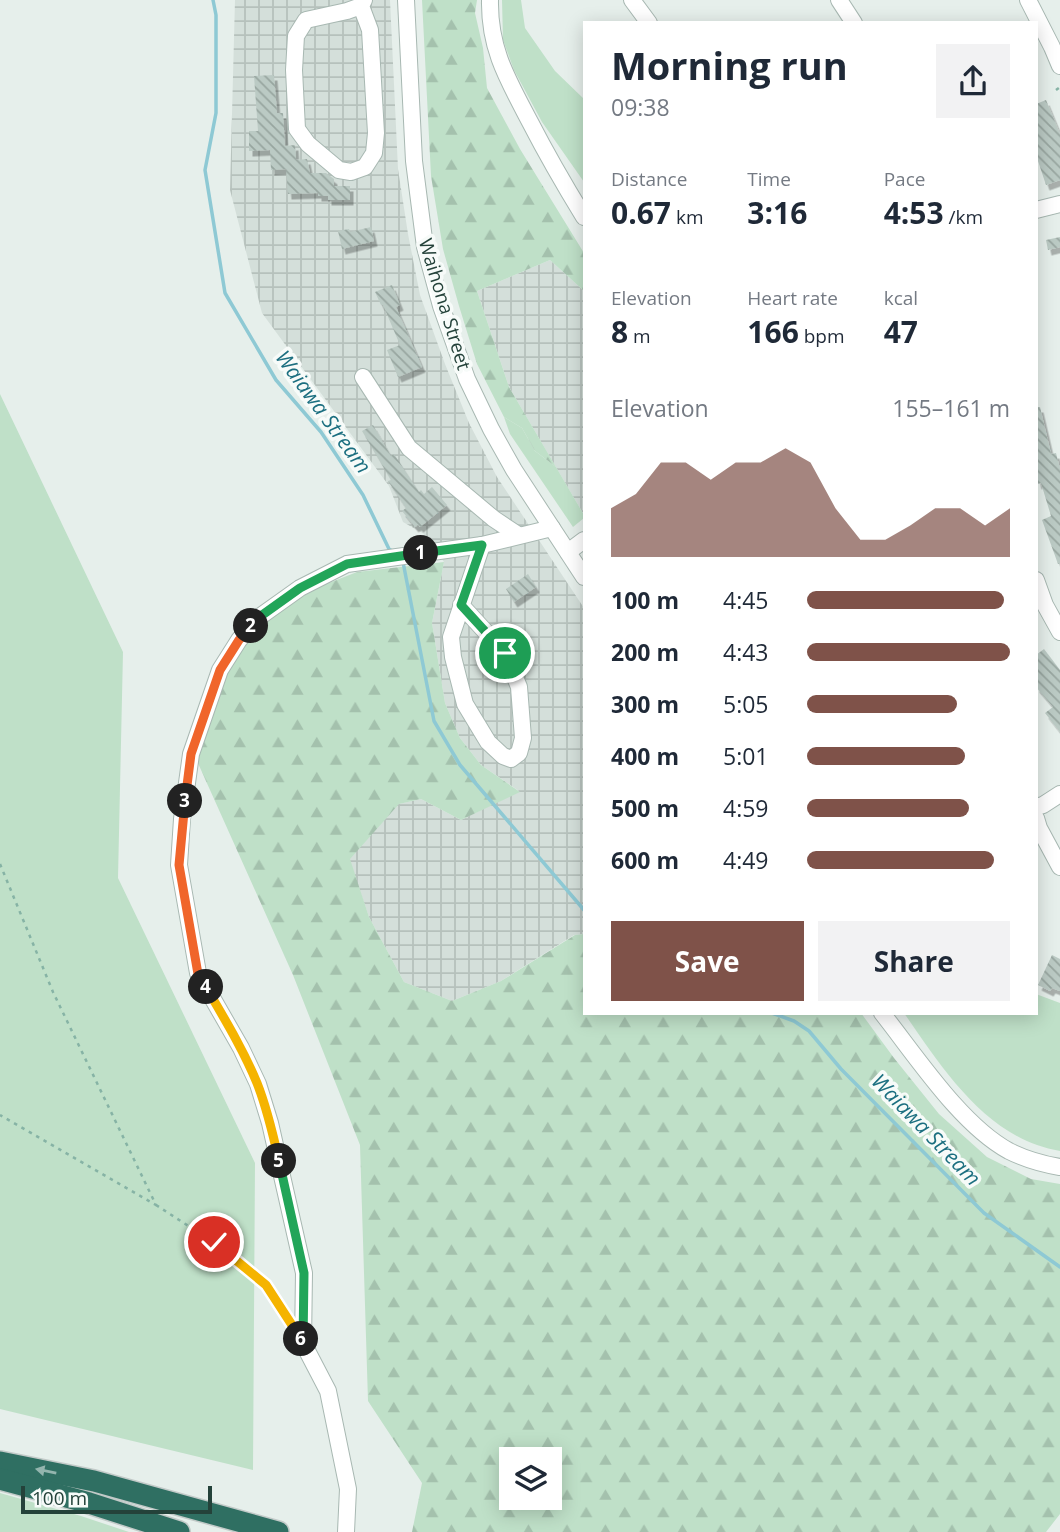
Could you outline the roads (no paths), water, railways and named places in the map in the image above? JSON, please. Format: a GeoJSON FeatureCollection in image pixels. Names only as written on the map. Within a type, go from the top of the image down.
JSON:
{"type":"FeatureCollection","features":[{"type":"Feature","properties":{"kind":"highway"},"geometry":{"type":"LineString","coordinates":[[0,1462],[94,1481],[278,1532]]}},
{"type":"Feature","properties":{"kind":"highway"},"geometry":{"type":"LineString","coordinates":[[0,1479],[89,1503],[179,1532]]}},
{"type":"Feature","properties":{"kind":"street","name":"Waihona Street"},"geometry":{"type":"LineString","coordinates":[[406,0],[414,162],[425,247],[441,306],[467,379],[491,429],[514,470],[583,575]]}},
{"type":"Feature","properties":{"kind":"street"},"geometry":{"type":"LineString","coordinates":[[490,0],[489,21],[505,74],[562,182],[583,215]]}},
{"type":"Feature","properties":{"kind":"street"},"geometry":{"type":"LineString","coordinates":[[632,0],[648,21]]}},
{"type":"Feature","properties":{"kind":"street"},"geometry":{"type":"LineString","coordinates":[[839,0],[853,21]]}},
{"type":"Feature","properties":{"kind":"street"},"geometry":{"type":"LineString","coordinates":[[1028,0],[1060,66]]}},
{"type":"Feature","properties":{"kind":"street"},"geometry":{"type":"LineString","coordinates":[[362,3],[370,30],[376,133],[374,153],[365,167],[351,172],[339,170],[308,144],[297,129],[294,70],[296,36],[306,20],[347,11],[362,3]]}},
{"type":"Feature","properties":{"kind":"street"},"geometry":{"type":"LineString","coordinates":[[1038,210],[1060,204]]}},
{"type":"Feature","properties":{"kind":"street"},"geometry":{"type":"LineString","coordinates":[[363,377],[409,448],[494,519],[518,535]]}},
{"type":"Feature","properties":{"kind":"street"},"geometry":{"type":"LineString","coordinates":[[346,1532],[348,1489],[328,1391],[303,1343],[304,1273],[271,1123],[241,1048],[198,974],[179,865],[191,754],[220,670],[239,640],[258,618],[300,588],[347,564],[482,545],[552,527]]}},
{"type":"Feature","properties":{"kind":"street"},"geometry":{"type":"LineString","coordinates":[[568,552],[583,541]]}},
{"type":"Feature","properties":{"kind":"street"},"geometry":{"type":"LineString","coordinates":[[461,605],[505,653],[519,687],[523,738],[519,753],[511,759],[503,756],[488,742],[465,704],[453,657],[451,637],[461,605],[482,545]]}},
{"type":"Feature","properties":{"kind":"street"},"geometry":{"type":"LineString","coordinates":[[1038,586],[1045,606],[1060,632]]}},
{"type":"Feature","properties":{"kind":"street"},"geometry":{"type":"LineString","coordinates":[[1038,806],[1060,794]]}},
{"type":"Feature","properties":{"kind":"street"},"geometry":{"type":"LineString","coordinates":[[1038,825],[1060,867]]}},
{"type":"Feature","properties":{"kind":"street"},"geometry":{"type":"LineString","coordinates":[[884,1015],[973,1124],[1007,1150],[1027,1159],[1060,1167]]}},
{"type":"Feature","properties":{"kind":"waterway","name":"Waiawa Stream"},"geometry":{"type":"LineString","coordinates":[[213,0],[216,15],[216,113],[205,170],[225,293],[276,380],[321,432],[363,495],[389,549],[394,552]]}},
{"type":"Feature","properties":{"kind":"waterway","name":"Waiawa Stream"},"geometry":{"type":"LineString","coordinates":[[403,562],[434,721],[460,765],[583,909]]}},
{"type":"Feature","properties":{"kind":"waterway","name":"Waiawa Stream"},"geometry":{"type":"LineString","coordinates":[[778,1015],[794,1021],[809,1031],[841,1069],[984,1213],[1060,1267]]}}]}
